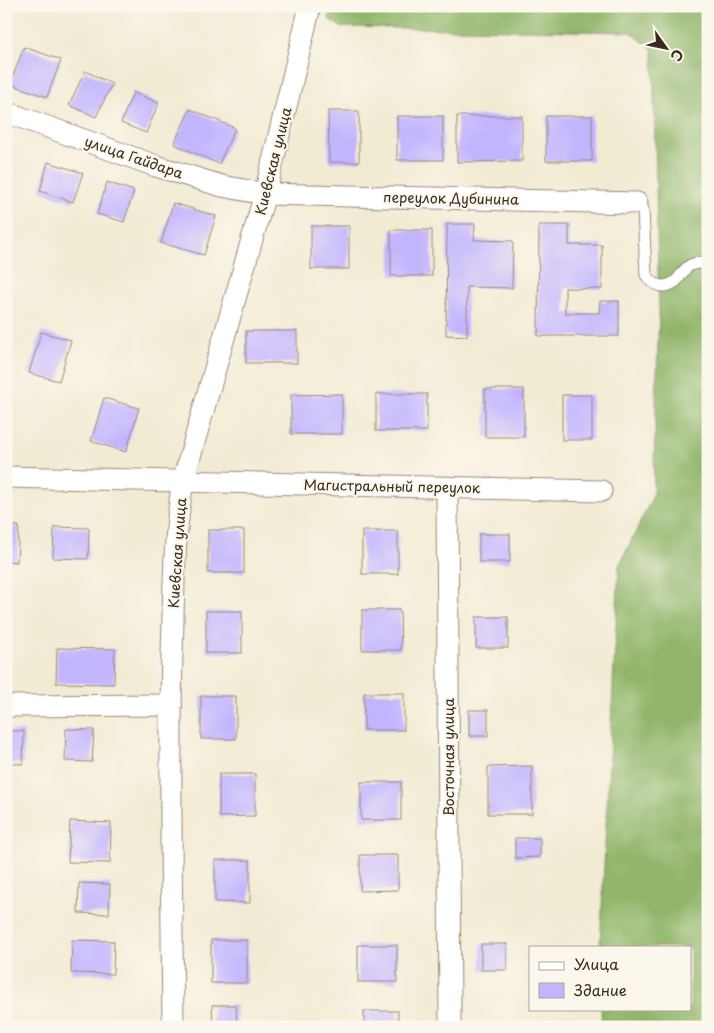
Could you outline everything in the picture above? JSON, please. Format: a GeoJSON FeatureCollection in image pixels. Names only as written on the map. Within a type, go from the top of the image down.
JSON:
{"type":"FeatureCollection","features":[{"type":"Feature","properties":{"kind":"street","name":"Киевская улица"},"geometry":{"type":"LineString","coordinates":[[174,1027],[171,706],[175,546],[178,513],[183,481],[265,194],[310,6]]}},
{"type":"Feature","properties":{"kind":"street","name":"улица Гайдара"},"geometry":{"type":"LineString","coordinates":[[6,112],[156,166],[222,186],[265,194]]}},
{"type":"Feature","properties":{"kind":"street","name":"переулок Дубинина"},"geometry":{"type":"LineString","coordinates":[[265,194],[637,203]]}},
{"type":"Feature","properties":{"kind":"street","name":"Магистральный переулок"},"geometry":{"type":"LineString","coordinates":[[6,477],[601,491]]}},
{"type":"Feature","properties":{"kind":"street","name":"Восточная улица"},"geometry":{"type":"LineString","coordinates":[[447,487],[450,1027]]}},
{"type":"Feature","properties":{"kind":"street"},"geometry":{"type":"LineString","coordinates":[[6,706],[171,706]]}},
{"type":"Feature","properties":{"kind":"lane"},"geometry":{"type":"LineString","coordinates":[[637,203],[643,209],[646,275],[652,283],[666,286],[676,281],[690,265],[698,263],[708,265]]}},
{"type":"Feature","properties":{"kind":"green space"},"geometry":{"type":"Polygon","coordinates":[[[330,6],[708,6],[708,1027],[602,1027],[601,1010],[692,1010],[692,946],[600,946],[619,566],[653,496],[659,313],[653,50],[631,32],[341,27],[329,19],[330,6]]]}},
{"type":"Feature","properties":{"kind":"building"},"geometry":{"type":"Polygon","coordinates":[[[24,47],[61,60],[47,97],[10,84],[24,47]]]}},
{"type":"Feature","properties":{"kind":"building"},"geometry":{"type":"Polygon","coordinates":[[[85,71],[112,84],[96,117],[69,105],[85,71]]]}},
{"type":"Feature","properties":{"kind":"building"},"geometry":{"type":"Polygon","coordinates":[[[133,92],[159,103],[146,133],[121,123],[133,92]]]}},
{"type":"Feature","properties":{"kind":"building"},"geometry":{"type":"Polygon","coordinates":[[[190,109],[235,128],[219,164],[174,144],[190,109]]]}},
{"type":"Feature","properties":{"kind":"building"},"geometry":{"type":"Polygon","coordinates":[[[328,111],[359,111],[359,162],[329,162],[328,111]]]}},
{"type":"Feature","properties":{"kind":"building"},"geometry":{"type":"Polygon","coordinates":[[[397,116],[443,116],[443,160],[397,160],[397,116]]]}},
{"type":"Feature","properties":{"kind":"building"},"geometry":{"type":"Polygon","coordinates":[[[457,116],[522,116],[522,161],[457,162],[457,116]]]}},
{"type":"Feature","properties":{"kind":"building"},"geometry":{"type":"Polygon","coordinates":[[[546,116],[592,116],[592,161],[546,161],[546,116]]]}},
{"type":"Feature","properties":{"kind":"building"},"geometry":{"type":"Polygon","coordinates":[[[48,162],[83,173],[73,202],[40,191],[48,162]]]}},
{"type":"Feature","properties":{"kind":"building"},"geometry":{"type":"Polygon","coordinates":[[[107,182],[134,191],[124,222],[97,214],[107,182]]]}},
{"type":"Feature","properties":{"kind":"building"},"geometry":{"type":"Polygon","coordinates":[[[173,203],[216,216],[204,255],[161,243],[173,203]]]}},
{"type":"Feature","properties":{"kind":"building"},"geometry":{"type":"Polygon","coordinates":[[[447,224],[475,224],[474,240],[513,241],[512,288],[467,287],[467,336],[446,335],[447,224]]]}},
{"type":"Feature","properties":{"kind":"building"},"geometry":{"type":"Polygon","coordinates":[[[539,225],[569,225],[569,245],[602,245],[602,289],[565,288],[565,313],[599,313],[600,301],[619,301],[619,336],[538,336],[539,225]]]}},
{"type":"Feature","properties":{"kind":"building"},"geometry":{"type":"Polygon","coordinates":[[[311,226],[349,226],[349,269],[311,269],[311,226]]]}},
{"type":"Feature","properties":{"kind":"building"},"geometry":{"type":"Polygon","coordinates":[[[391,230],[432,230],[432,276],[391,276],[391,230]]]}},
{"type":"Feature","properties":{"kind":"building"},"geometry":{"type":"Polygon","coordinates":[[[246,331],[297,331],[297,363],[246,363],[246,331]]]}},
{"type":"Feature","properties":{"kind":"building"},"geometry":{"type":"Polygon","coordinates":[[[41,332],[71,340],[59,381],[29,373],[41,332]]]}},
{"type":"Feature","properties":{"kind":"building"},"geometry":{"type":"Polygon","coordinates":[[[485,389],[524,389],[524,437],[485,437],[485,389]]]}},
{"type":"Feature","properties":{"kind":"building"},"geometry":{"type":"Polygon","coordinates":[[[342,394],[342,434],[291,434],[291,395],[342,394]]]}},
{"type":"Feature","properties":{"kind":"building"},"geometry":{"type":"Polygon","coordinates":[[[376,394],[427,394],[427,431],[376,431],[376,394]]]}},
{"type":"Feature","properties":{"kind":"building"},"geometry":{"type":"Polygon","coordinates":[[[562,395],[592,395],[592,440],[562,440],[562,395]]]}},
{"type":"Feature","properties":{"kind":"building"},"geometry":{"type":"Polygon","coordinates":[[[104,398],[139,408],[126,452],[91,441],[104,398]]]}},
{"type":"Feature","properties":{"kind":"building"},"geometry":{"type":"Polygon","coordinates":[[[6,525],[19,526],[17,562],[6,561],[6,525]]]}},
{"type":"Feature","properties":{"kind":"building"},"geometry":{"type":"Polygon","coordinates":[[[54,527],[89,528],[88,559],[53,558],[54,527]]]}},
{"type":"Feature","properties":{"kind":"building"},"geometry":{"type":"Polygon","coordinates":[[[208,530],[244,530],[244,573],[208,573],[208,530]]]}},
{"type":"Feature","properties":{"kind":"building"},"geometry":{"type":"Polygon","coordinates":[[[362,531],[398,531],[398,574],[362,574],[362,531]]]}},
{"type":"Feature","properties":{"kind":"building"},"geometry":{"type":"Polygon","coordinates":[[[479,534],[510,534],[510,562],[479,562],[479,534]]]}},
{"type":"Feature","properties":{"kind":"building"},"geometry":{"type":"Polygon","coordinates":[[[362,610],[400,610],[401,650],[362,650],[362,610]]]}},
{"type":"Feature","properties":{"kind":"building"},"geometry":{"type":"Polygon","coordinates":[[[206,611],[242,611],[242,653],[206,653],[206,611]]]}},
{"type":"Feature","properties":{"kind":"building"},"geometry":{"type":"Polygon","coordinates":[[[476,617],[508,617],[508,648],[476,648],[476,617]]]}},
{"type":"Feature","properties":{"kind":"building"},"geometry":{"type":"Polygon","coordinates":[[[57,648],[115,649],[114,684],[56,683],[57,648]]]}},
{"type":"Feature","properties":{"kind":"building"},"geometry":{"type":"Polygon","coordinates":[[[364,693],[404,693],[404,730],[364,730],[364,693]]]}},
{"type":"Feature","properties":{"kind":"building"},"geometry":{"type":"Polygon","coordinates":[[[201,696],[236,696],[236,739],[201,739],[201,696]]]}},
{"type":"Feature","properties":{"kind":"building"},"geometry":{"type":"Polygon","coordinates":[[[469,710],[488,710],[488,736],[469,736],[469,710]]]}},
{"type":"Feature","properties":{"kind":"building"},"geometry":{"type":"Polygon","coordinates":[[[66,729],[94,730],[92,762],[65,761],[66,729]]]}},
{"type":"Feature","properties":{"kind":"building"},"geometry":{"type":"Polygon","coordinates":[[[6,731],[24,731],[23,764],[6,763],[6,731]]]}},
{"type":"Feature","properties":{"kind":"building"},"geometry":{"type":"Polygon","coordinates":[[[532,766],[532,814],[488,814],[488,767],[532,766]]]}},
{"type":"Feature","properties":{"kind":"building"},"geometry":{"type":"Polygon","coordinates":[[[219,774],[255,774],[255,816],[219,817],[219,774]]]}},
{"type":"Feature","properties":{"kind":"building"},"geometry":{"type":"Polygon","coordinates":[[[361,782],[401,782],[401,820],[361,820],[361,782]]]}},
{"type":"Feature","properties":{"kind":"building"},"geometry":{"type":"Polygon","coordinates":[[[70,821],[111,823],[110,863],[68,862],[70,821]]]}},
{"type":"Feature","properties":{"kind":"building"},"geometry":{"type":"Polygon","coordinates":[[[515,838],[540,838],[540,857],[515,858],[515,838]]]}},
{"type":"Feature","properties":{"kind":"building"},"geometry":{"type":"Polygon","coordinates":[[[360,855],[398,855],[398,890],[360,891],[360,855]]]}},
{"type":"Feature","properties":{"kind":"building"},"geometry":{"type":"Polygon","coordinates":[[[215,860],[250,860],[250,903],[215,902],[215,860]]]}},
{"type":"Feature","properties":{"kind":"building"},"geometry":{"type":"Polygon","coordinates":[[[79,883],[110,884],[109,914],[78,913],[79,883]]]}},
{"type":"Feature","properties":{"kind":"building"},"geometry":{"type":"Polygon","coordinates":[[[72,940],[114,941],[113,974],[71,973],[72,940]]]}},
{"type":"Feature","properties":{"kind":"building"},"geometry":{"type":"Polygon","coordinates":[[[211,940],[247,940],[247,983],[211,983],[211,940]]]}},
{"type":"Feature","properties":{"kind":"building"},"geometry":{"type":"Polygon","coordinates":[[[481,944],[507,944],[507,970],[481,970],[481,944]]]}},
{"type":"Feature","properties":{"kind":"building"},"geometry":{"type":"Polygon","coordinates":[[[358,945],[397,945],[397,982],[358,982],[358,945]]]}},
{"type":"Feature","properties":{"kind":"building"},"geometry":{"type":"Polygon","coordinates":[[[212,1005],[236,1005],[237,1027],[213,1027],[212,1005]]]}},
{"type":"Feature","properties":{"kind":"building"},"geometry":{"type":"Polygon","coordinates":[[[364,1011],[398,1011],[398,1027],[364,1027],[364,1011]]]}},
{"type":"Feature","properties":{"kind":"building"},"geometry":{"type":"Polygon","coordinates":[[[476,1023],[508,1023],[508,1027],[476,1027],[476,1023]]]}}]}
